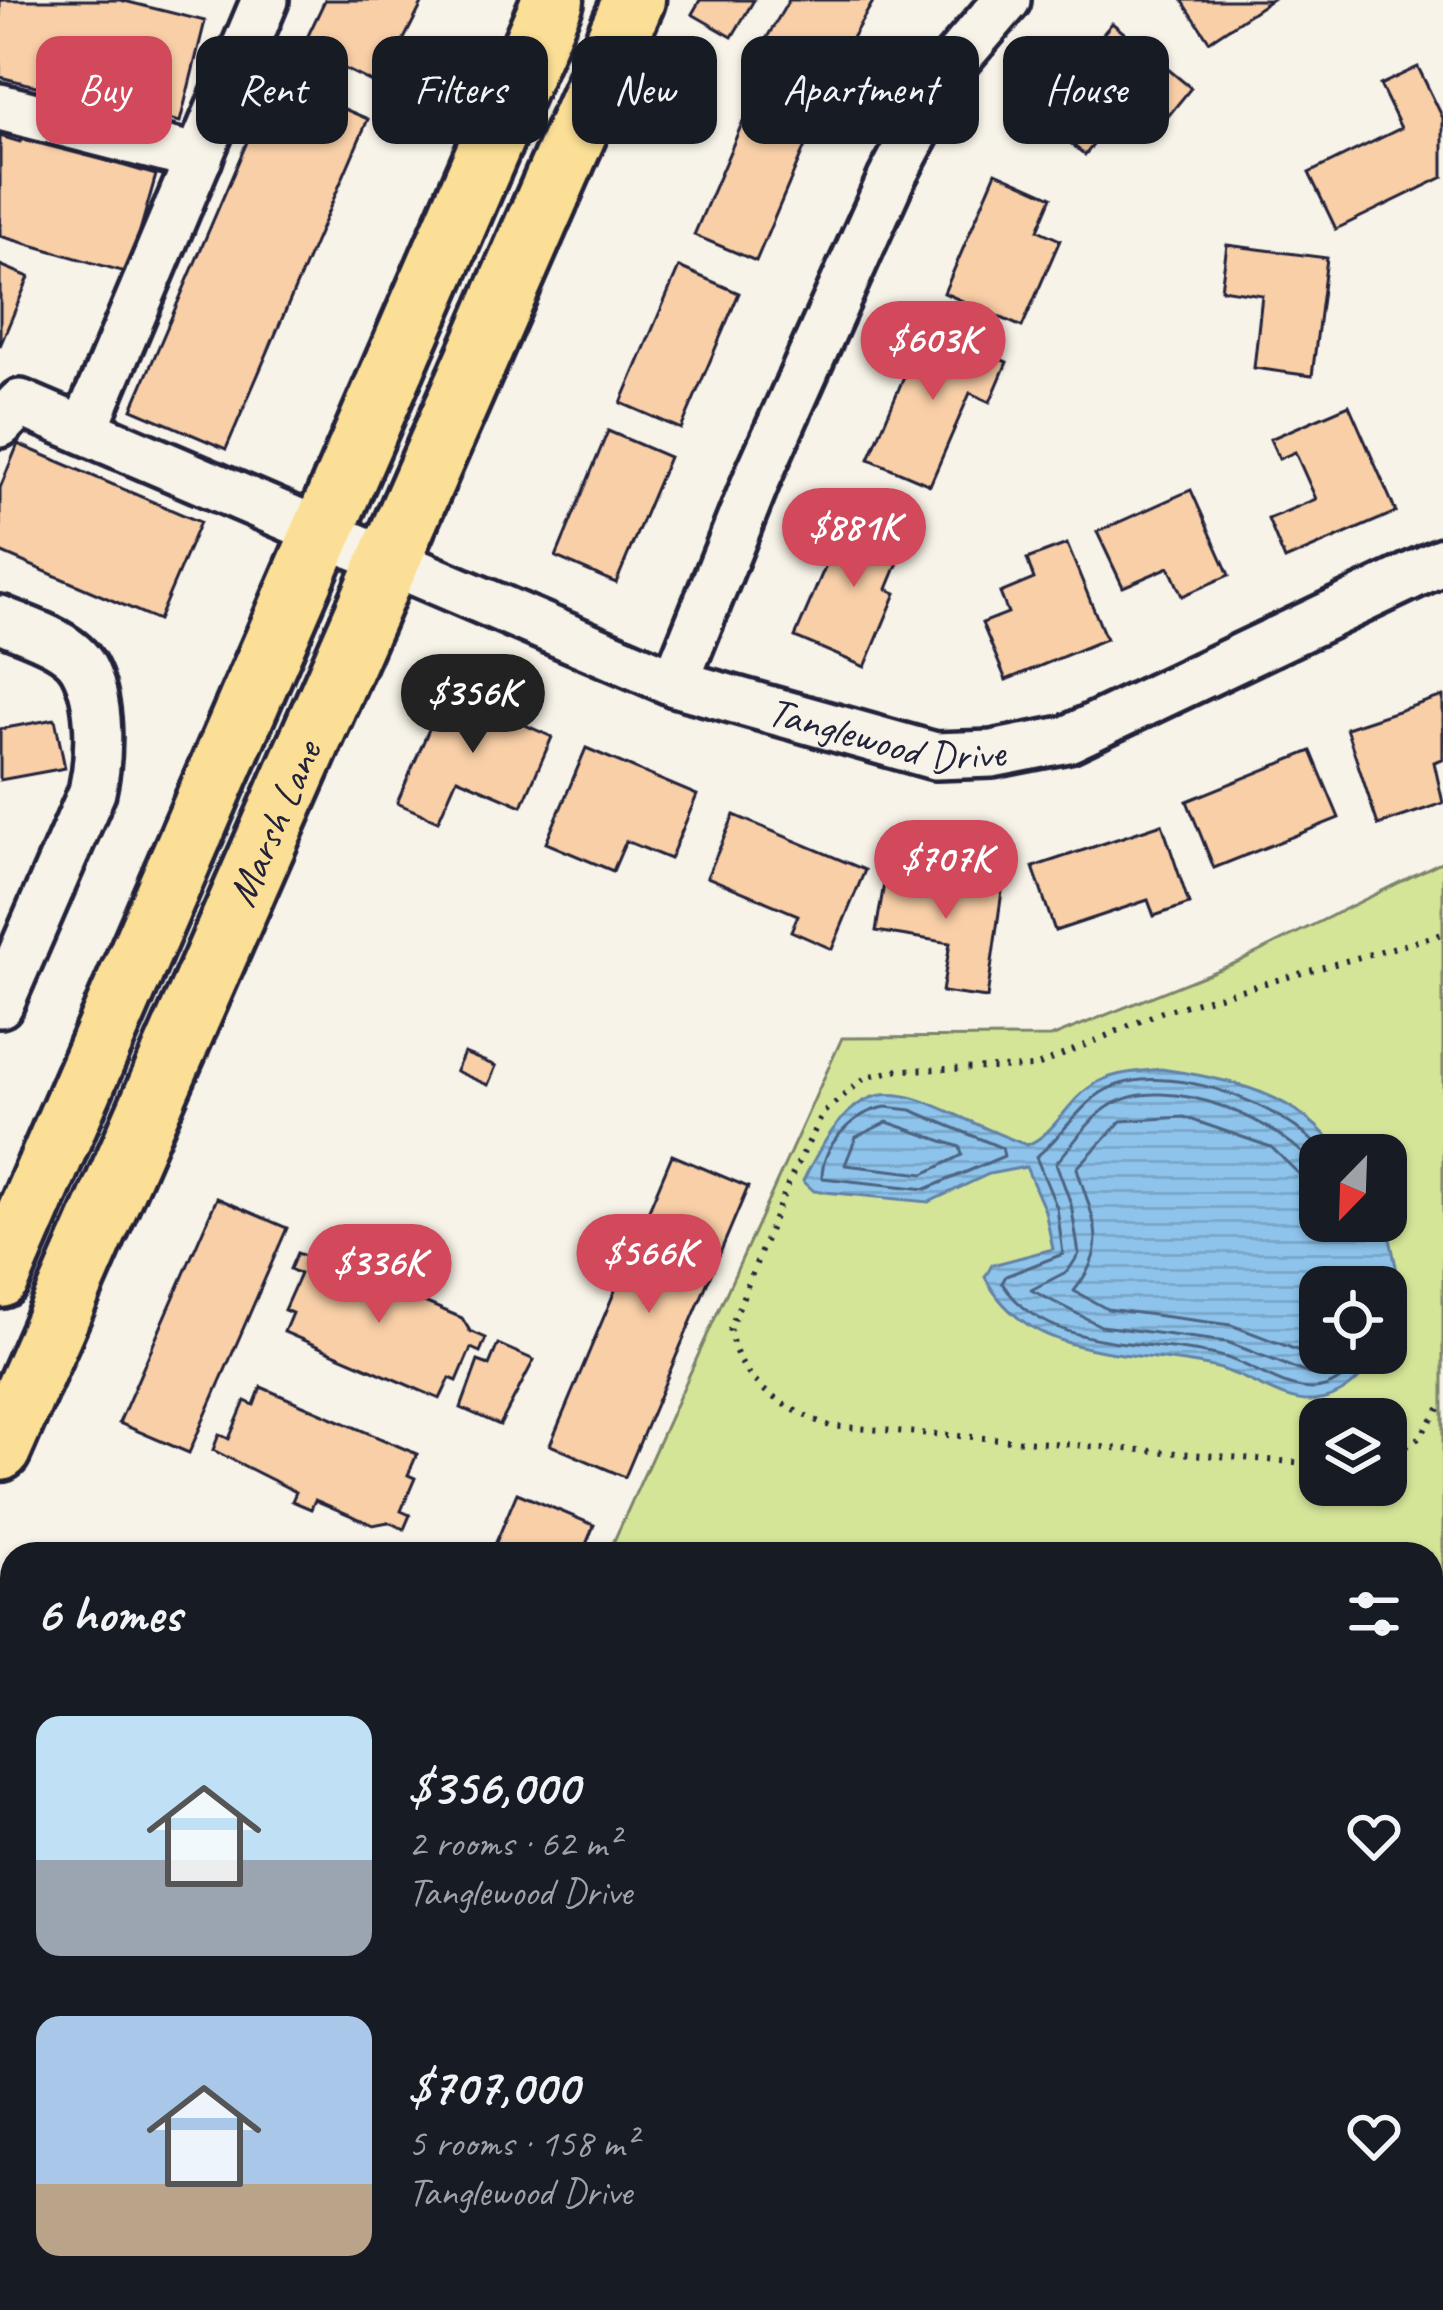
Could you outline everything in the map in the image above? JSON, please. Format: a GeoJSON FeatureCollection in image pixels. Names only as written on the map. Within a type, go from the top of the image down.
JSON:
{"type":"FeatureCollection","features":[{"type":"Feature","properties":{"kind":"main road","name":"Marsh Lane"},"geometry":{"type":"LineString","coordinates":[[0,1277],[553,0]]}},
{"type":"Feature","properties":{"kind":"main road","name":"Marsh Lane"},"geometry":{"type":"LineString","coordinates":[[0,1450],[634,0]]}},
{"type":"Feature","properties":{"kind":"street"},"geometry":{"type":"LineString","coordinates":[[84,430],[265,0]]}},
{"type":"Feature","properties":{"kind":"street"},"geometry":{"type":"LineString","coordinates":[[675,683],[758,476],[891,179],[953,63],[1007,0]]}},
{"type":"Feature","properties":{"kind":"street"},"geometry":{"type":"LineString","coordinates":[[0,106],[199,158]]}},
{"type":"Feature","properties":{"kind":"street","name":"Tanglewood Drive"},"geometry":{"type":"LineString","coordinates":[[0,424],[20,403],[675,683],[935,756],[992,754],[1068,740],[1443,562]]}},
{"type":"Feature","properties":{"kind":"street"},"geometry":{"type":"LineString","coordinates":[[0,619],[63,649],[83,666],[100,757],[92,791],[0,1004]]}},
{"type":"Feature","properties":{"kind":"street"},"geometry":{"type":"LineString","coordinates":[[112,1024],[174,1048]]}},
{"type":"Feature","properties":{"kind":"path"},"geometry":{"type":"LineString","coordinates":[[1299,1462],[830,1426],[787,1410],[760,1390],[730,1330],[790,1179],[824,1112],[866,1077],[899,1070],[1035,1066],[1161,1012],[1443,934]]}},
{"type":"Feature","properties":{"kind":"path"},"geometry":{"type":"LineString","coordinates":[[1407,1445],[1418,1438],[1443,1403]]}},
{"type":"Feature","properties":{"kind":"green space"},"geometry":{"type":"Polygon","coordinates":[[[1443,861],[1443,1542],[613,1542],[842,1038],[1051,1037],[1238,962],[1443,861]]]}},
{"type":"Feature","properties":{"kind":"water"},"geometry":{"type":"Polygon","coordinates":[[[1161,1069],[1237,1084],[1284,1103],[1324,1134],[1299,1134],[1299,1242],[1391,1242],[1396,1266],[1299,1266],[1299,1374],[1362,1374],[1343,1392],[1299,1399],[1217,1368],[1088,1348],[1029,1325],[1004,1305],[985,1277],[992,1265],[1053,1249],[1045,1211],[1026,1167],[989,1174],[929,1202],[814,1191],[803,1181],[828,1137],[851,1110],[874,1097],[898,1095],[924,1101],[1027,1145],[1046,1133],[1093,1085],[1117,1075],[1161,1069]]]}},
{"type":"Feature","properties":{"kind":"building"},"geometry":{"type":"Polygon","coordinates":[[[0,0],[120,0],[205,21],[201,36],[196,36],[196,57],[180,122],[172,120],[172,36],[36,36],[36,86],[0,77],[0,0]]]}},
{"type":"Feature","properties":{"kind":"building"},"geometry":{"type":"Polygon","coordinates":[[[325,0],[424,0],[406,36],[372,36],[372,82],[348,70],[348,36],[308,36],[325,0]]]}},
{"type":"Feature","properties":{"kind":"building"},"geometry":{"type":"Polygon","coordinates":[[[700,0],[754,0],[732,37],[692,14],[700,0]]]}},
{"type":"Feature","properties":{"kind":"building"},"geometry":{"type":"Polygon","coordinates":[[[789,0],[874,0],[853,36],[768,36],[789,0]]]}},
{"type":"Feature","properties":{"kind":"building"},"geometry":{"type":"Polygon","coordinates":[[[1182,0],[1271,0],[1209,41],[1182,0]]]}},
{"type":"Feature","properties":{"kind":"building"},"geometry":{"type":"Polygon","coordinates":[[[1112,23],[1128,36],[1101,36],[1112,23]]]}},
{"type":"Feature","properties":{"kind":"building"},"geometry":{"type":"Polygon","coordinates":[[[1418,67],[1443,118],[1443,177],[1336,229],[1309,173],[1401,128],[1380,85],[1418,67]]]}},
{"type":"Feature","properties":{"kind":"building"},"geometry":{"type":"Polygon","coordinates":[[[1169,70],[1191,88],[1169,115],[1169,70]]]}},
{"type":"Feature","properties":{"kind":"building"},"geometry":{"type":"Polygon","coordinates":[[[348,110],[368,119],[226,449],[132,409],[246,144],[348,144],[348,110]]]}},
{"type":"Feature","properties":{"kind":"building"},"geometry":{"type":"Polygon","coordinates":[[[741,126],[741,144],[806,144],[756,261],[694,235],[741,126]]]}},
{"type":"Feature","properties":{"kind":"building"},"geometry":{"type":"Polygon","coordinates":[[[0,136],[20,142],[22,136],[36,144],[156,175],[128,273],[0,236],[0,136]]]}},
{"type":"Feature","properties":{"kind":"building"},"geometry":{"type":"Polygon","coordinates":[[[1072,144],[1094,144],[1085,155],[1072,144]]]}},
{"type":"Feature","properties":{"kind":"building"},"geometry":{"type":"Polygon","coordinates":[[[996,172],[1052,197],[1038,230],[1060,240],[1022,327],[944,293],[996,172]]]}},
{"type":"Feature","properties":{"kind":"building"},"geometry":{"type":"Polygon","coordinates":[[[1227,245],[1327,258],[1312,376],[1254,368],[1262,295],[1221,289],[1227,245]]]}},
{"type":"Feature","properties":{"kind":"building"},"geometry":{"type":"Polygon","coordinates":[[[0,265],[29,277],[0,346],[0,265]]]}},
{"type":"Feature","properties":{"kind":"building"},"geometry":{"type":"Polygon","coordinates":[[[679,267],[739,293],[681,429],[621,403],[679,267]]]}},
{"type":"Feature","properties":{"kind":"building"},"geometry":{"type":"Polygon","coordinates":[[[925,327],[1007,362],[990,402],[970,393],[930,485],[869,459],[925,327]]]}},
{"type":"Feature","properties":{"kind":"building"},"geometry":{"type":"Polygon","coordinates":[[[1349,405],[1396,512],[1285,560],[1268,519],[1316,499],[1295,452],[1279,459],[1270,439],[1349,405]]]}},
{"type":"Feature","properties":{"kind":"building"},"geometry":{"type":"Polygon","coordinates":[[[608,431],[669,457],[616,583],[556,557],[608,431]]]}},
{"type":"Feature","properties":{"kind":"building"},"geometry":{"type":"Polygon","coordinates":[[[18,444],[200,522],[158,620],[0,552],[0,488],[18,444]]]}},
{"type":"Feature","properties":{"kind":"building"},"geometry":{"type":"Polygon","coordinates":[[[1191,490],[1229,575],[1182,596],[1169,567],[1123,587],[1097,532],[1191,490]]]}},
{"type":"Feature","properties":{"kind":"building"},"geometry":{"type":"Polygon","coordinates":[[[849,511],[909,536],[887,589],[896,593],[865,667],[795,637],[849,511]]]}},
{"type":"Feature","properties":{"kind":"building"},"geometry":{"type":"Polygon","coordinates":[[[1067,544],[1106,639],[1006,680],[982,623],[1008,613],[1000,593],[1034,579],[1027,559],[1067,544]]]}},
{"type":"Feature","properties":{"kind":"building"},"geometry":{"type":"Polygon","coordinates":[[[446,690],[552,737],[522,806],[457,778],[438,821],[397,803],[446,690]]]}},
{"type":"Feature","properties":{"kind":"building"},"geometry":{"type":"Polygon","coordinates":[[[1443,696],[1443,759],[1434,762],[1443,803],[1378,825],[1346,728],[1443,696]]]}},
{"type":"Feature","properties":{"kind":"building"},"geometry":{"type":"Polygon","coordinates":[[[55,719],[65,768],[0,780],[0,729],[55,719]]]}},
{"type":"Feature","properties":{"kind":"building"},"geometry":{"type":"Polygon","coordinates":[[[586,748],[697,795],[670,859],[626,841],[613,871],[546,843],[586,748]]]}},
{"type":"Feature","properties":{"kind":"building"},"geometry":{"type":"Polygon","coordinates":[[[1311,751],[1339,818],[1214,868],[1187,801],[1311,751]]]}},
{"type":"Feature","properties":{"kind":"building"},"geometry":{"type":"Polygon","coordinates":[[[734,815],[865,870],[832,949],[791,931],[798,915],[707,877],[734,815]]]}},
{"type":"Feature","properties":{"kind":"building"},"geometry":{"type":"Polygon","coordinates":[[[1162,824],[1189,904],[1154,916],[1148,900],[1055,931],[1033,867],[1162,824]]]}},
{"type":"Feature","properties":{"kind":"building"},"geometry":{"type":"Polygon","coordinates":[[[887,866],[1003,884],[987,998],[942,992],[950,943],[876,931],[887,866]]]}},
{"type":"Feature","properties":{"kind":"building"},"geometry":{"type":"Polygon","coordinates":[[[464,1053],[496,1066],[488,1085],[456,1071],[464,1053]]]}},
{"type":"Feature","properties":{"kind":"building"},"geometry":{"type":"Polygon","coordinates":[[[672,1155],[748,1187],[625,1477],[550,1445],[672,1155]]]}},
{"type":"Feature","properties":{"kind":"building"},"geometry":{"type":"Polygon","coordinates":[[[217,1198],[287,1228],[189,1453],[119,1423],[217,1198]]]}},
{"type":"Feature","properties":{"kind":"building"},"geometry":{"type":"Polygon","coordinates":[[[297,1253],[385,1286],[389,1277],[407,1284],[403,1293],[462,1318],[470,1331],[486,1338],[480,1352],[471,1348],[457,1381],[450,1378],[440,1399],[284,1332],[292,1313],[284,1310],[300,1274],[290,1269],[297,1253]]]}},
{"type":"Feature","properties":{"kind":"building"},"geometry":{"type":"Polygon","coordinates":[[[498,1344],[534,1360],[500,1425],[461,1408],[478,1361],[489,1365],[498,1344]]]}},
{"type":"Feature","properties":{"kind":"building"},"geometry":{"type":"Polygon","coordinates":[[[261,1387],[417,1454],[408,1475],[415,1478],[401,1511],[410,1515],[404,1529],[388,1522],[373,1525],[315,1500],[311,1509],[292,1501],[296,1492],[213,1450],[219,1434],[229,1439],[245,1401],[254,1405],[261,1387]]]}},
{"type":"Feature","properties":{"kind":"building"},"geometry":{"type":"Polygon","coordinates":[[[517,1493],[594,1525],[587,1542],[496,1542],[517,1493]]]}}]}
